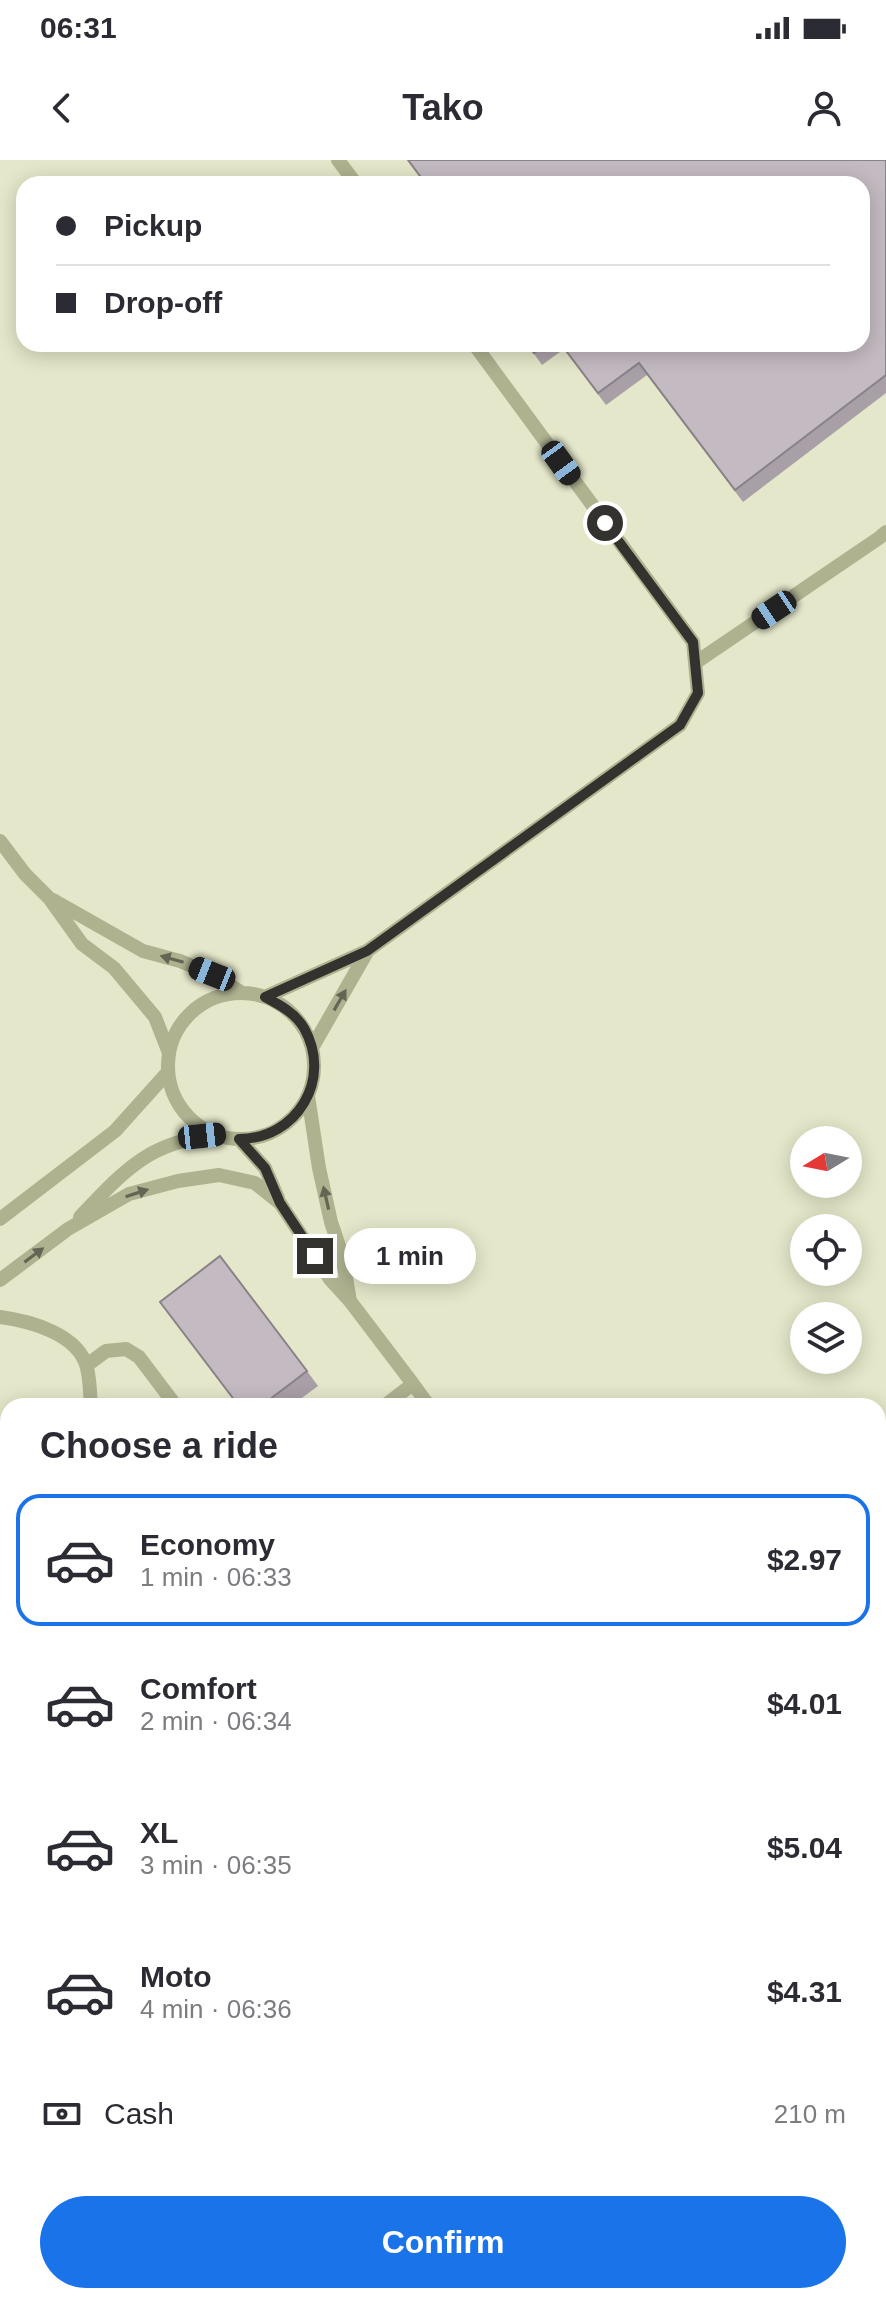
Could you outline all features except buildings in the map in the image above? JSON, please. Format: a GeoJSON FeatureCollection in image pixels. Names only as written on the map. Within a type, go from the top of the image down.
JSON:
{"type":"FeatureCollection","features":[{"type":"Feature","properties":{"kind":"lane"},"geometry":{"type":"LineString","coordinates":[[265,997],[367,951],[680,725],[698,693],[693,642],[480,352]]}},
{"type":"Feature","properties":{"kind":"lane"},"geometry":{"type":"LineString","coordinates":[[695,663],[886,532]]}},
{"type":"Feature","properties":{"kind":"lane"},"geometry":{"type":"LineString","coordinates":[[2,847],[49,898],[82,944],[114,968],[155,1017],[169,1053]]}},
{"type":"Feature","properties":{"kind":"lane"},"geometry":{"type":"LineString","coordinates":[[49,898],[143,951],[212,974],[242,993]]}},
{"type":"Feature","properties":{"kind":"lane"},"geometry":{"type":"LineString","coordinates":[[312,1048],[367,951]]}},
{"type":"Feature","properties":{"kind":"lane"},"geometry":{"type":"LineString","coordinates":[[242,993],[265,997],[287,1008],[303,1026],[312,1048],[314,1073],[308,1096],[295,1116],[276,1131],[253,1139],[229,1139],[207,1131],[187,1116],[174,1096],[168,1072],[169,1053],[180,1026],[196,1008],[217,996],[242,993]]}},
{"type":"Feature","properties":{"kind":"lane"},"geometry":{"type":"LineString","coordinates":[[0,1219],[115,1131],[168,1072]]}},
{"type":"Feature","properties":{"kind":"lane"},"geometry":{"type":"LineString","coordinates":[[308,1096],[319,1168],[342,1255],[350,1301]]}},
{"type":"Feature","properties":{"kind":"lane"},"geometry":{"type":"LineString","coordinates":[[68,1229],[142,1157],[186,1138],[218,1135]]}},
{"type":"Feature","properties":{"kind":"lane"},"geometry":{"type":"LineString","coordinates":[[239,1139],[265,1168],[280,1203],[330,1279],[423,1398]]}},
{"type":"Feature","properties":{"kind":"lane"},"geometry":{"type":"LineString","coordinates":[[0,1280],[68,1229],[129,1194],[178,1181],[219,1175],[255,1183],[280,1203]]}},
{"type":"Feature","properties":{"kind":"lane"},"geometry":{"type":"LineString","coordinates":[[0,1317],[31,1323],[68,1339],[87,1365],[90,1398]]}},
{"type":"Feature","properties":{"kind":"lane"},"geometry":{"type":"LineString","coordinates":[[87,1365],[106,1351],[126,1349],[139,1357],[170,1398]]}},
{"type":"Feature","properties":{"kind":"lane"},"geometry":{"type":"LineString","coordinates":[[395,1398],[413,1384]]}},
{"type":"Feature","properties":{"kind":"green space"},"geometry":{"type":"Polygon","coordinates":[[[0,160],[886,160],[886,1398],[0,1398],[0,160]]]}},
{"type":"Feature","properties":{"kind":"route"},"geometry":{"type":"LineString","coordinates":[[315,1256],[280,1203],[265,1168],[239,1139],[253,1139],[276,1131],[295,1116],[308,1096],[314,1073],[312,1048],[303,1026],[287,1008],[265,997],[367,951],[680,725],[698,693],[693,642],[605,523]]}}]}
